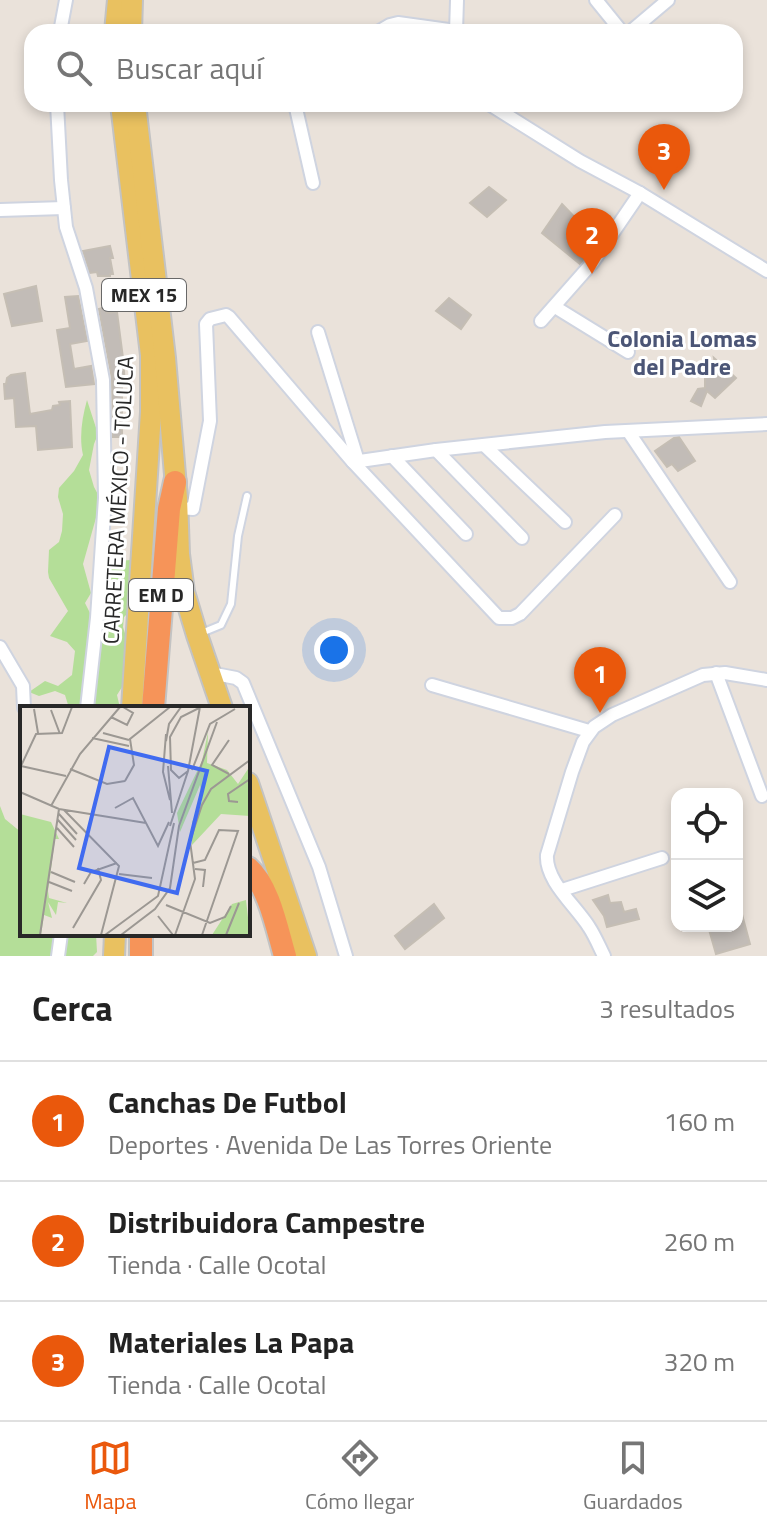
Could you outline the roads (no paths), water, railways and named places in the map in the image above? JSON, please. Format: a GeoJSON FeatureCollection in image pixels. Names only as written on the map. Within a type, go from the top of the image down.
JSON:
{"type":"FeatureCollection","features":[{"type":"Feature","properties":{"kind":"highway","name":"EM D"},"geometry":{"type":"LineString","coordinates":[[153,706],[169,509],[175,482]]}},
{"type":"Feature","properties":{"kind":"highway"},"geometry":{"type":"LineString","coordinates":[[250,870],[256,875],[268,901],[285,956]]}},
{"type":"Feature","properties":{"kind":"main road"},"geometry":{"type":"LineString","coordinates":[[116,24],[118,0]]}},
{"type":"Feature","properties":{"kind":"main road"},"geometry":{"type":"LineString","coordinates":[[131,24],[132,0]]}},
{"type":"Feature","properties":{"kind":"main road","name":"CARRETERA MÉXICO - TOLUCA"},"geometry":{"type":"LineString","coordinates":[[122,112],[151,355],[149,442],[132,706]]}},
{"type":"Feature","properties":{"kind":"main road","name":"CARRETERA MÉXICO - TOLUCA"},"geometry":{"type":"LineString","coordinates":[[136,112],[160,302],[184,592],[221,706]]}},
{"type":"Feature","properties":{"kind":"main road"},"geometry":{"type":"LineString","coordinates":[[250,789],[306,956]]}},
{"type":"Feature","properties":{"kind":"main road"},"geometry":{"type":"LineString","coordinates":[[114,956],[115,936]]}},
{"type":"Feature","properties":{"kind":"street"},"geometry":{"type":"LineString","coordinates":[[62,24],[66,0]]}},
{"type":"Feature","properties":{"kind":"street"},"geometry":{"type":"LineString","coordinates":[[456,24],[457,0]]}},
{"type":"Feature","properties":{"kind":"street"},"geometry":{"type":"LineString","coordinates":[[596,0],[616,24]]}},
{"type":"Feature","properties":{"kind":"street"},"geometry":{"type":"LineString","coordinates":[[640,24],[668,0]]}},
{"type":"Feature","properties":{"kind":"street"},"geometry":{"type":"LineString","coordinates":[[58,112],[66,227],[86,288],[103,380],[105,498],[87,706]]}},
{"type":"Feature","properties":{"kind":"street"},"geometry":{"type":"LineString","coordinates":[[297,112],[313,183]]}},
{"type":"Feature","properties":{"kind":"street"},"geometry":{"type":"LineString","coordinates":[[507,112],[580,161],[640,193],[767,271]]}},
{"type":"Feature","properties":{"kind":"street"},"geometry":{"type":"LineString","coordinates":[[541,321],[593,262],[640,193]]}},
{"type":"Feature","properties":{"kind":"street"},"geometry":{"type":"LineString","coordinates":[[0,210],[64,208]]}},
{"type":"Feature","properties":{"kind":"street"},"geometry":{"type":"LineString","coordinates":[[555,307],[628,352]]}},
{"type":"Feature","properties":{"kind":"street"},"geometry":{"type":"LineString","coordinates":[[178,508],[193,509],[210,421],[206,324],[210,319],[226,315],[499,618],[512,618],[520,614],[615,515]]}},
{"type":"Feature","properties":{"kind":"street"},"geometry":{"type":"LineString","coordinates":[[318,332],[356,462]]}},
{"type":"Feature","properties":{"kind":"street"},"geometry":{"type":"LineString","coordinates":[[356,462],[605,432],[767,424]]}},
{"type":"Feature","properties":{"kind":"street"},"geometry":{"type":"LineString","coordinates":[[628,431],[730,582]]}},
{"type":"Feature","properties":{"kind":"street"},"geometry":{"type":"LineString","coordinates":[[485,446],[565,522]]}},
{"type":"Feature","properties":{"kind":"street"},"geometry":{"type":"LineString","coordinates":[[436,450],[522,538]]}},
{"type":"Feature","properties":{"kind":"street"},"geometry":{"type":"LineString","coordinates":[[392,456],[466,534]]}},
{"type":"Feature","properties":{"kind":"street"},"geometry":{"type":"LineString","coordinates":[[0,647],[23,686],[24,706]]}},
{"type":"Feature","properties":{"kind":"street"},"geometry":{"type":"LineString","coordinates":[[210,673],[236,678],[243,683],[319,867],[346,956]]}},
{"type":"Feature","properties":{"kind":"street"},"geometry":{"type":"LineString","coordinates":[[716,673],[762,796]]}},
{"type":"Feature","properties":{"kind":"street"},"geometry":{"type":"LineString","coordinates":[[604,956],[588,925],[548,870],[547,855],[572,772],[589,731],[612,715],[692,678],[716,673],[767,680]]}},
{"type":"Feature","properties":{"kind":"street"},"geometry":{"type":"LineString","coordinates":[[432,685],[589,731]]}},
{"type":"Feature","properties":{"kind":"street"},"geometry":{"type":"LineString","coordinates":[[562,890],[662,858]]}},
{"type":"Feature","properties":{"kind":"street"},"geometry":{"type":"LineString","coordinates":[[277,869],[299,904],[315,956]]}},
{"type":"Feature","properties":{"kind":"street"},"geometry":{"type":"LineString","coordinates":[[58,956],[61,936]]}},
{"type":"Feature","properties":{"kind":"lane"},"geometry":{"type":"LineString","coordinates":[[197,635],[221,625],[231,604],[238,536],[247,496]]}},
{"type":"Feature","properties":{"kind":"place","name":"Materiales La Papa"},"geometry":{"type":"Point","coordinates":[664,190]}},
{"type":"Feature","properties":{"kind":"place","name":"Distribuidora Campestre"},"geometry":{"type":"Point","coordinates":[592,274]}},
{"type":"Feature","properties":{"kind":"place","name":"Canchas De Futbol"},"geometry":{"type":"Point","coordinates":[600,713]}},
{"type":"Feature","properties":{"kind":"district","name":"Colonia Lomas del Padre"},"geometry":{"type":"Point","coordinates":[682,353]}}]}
